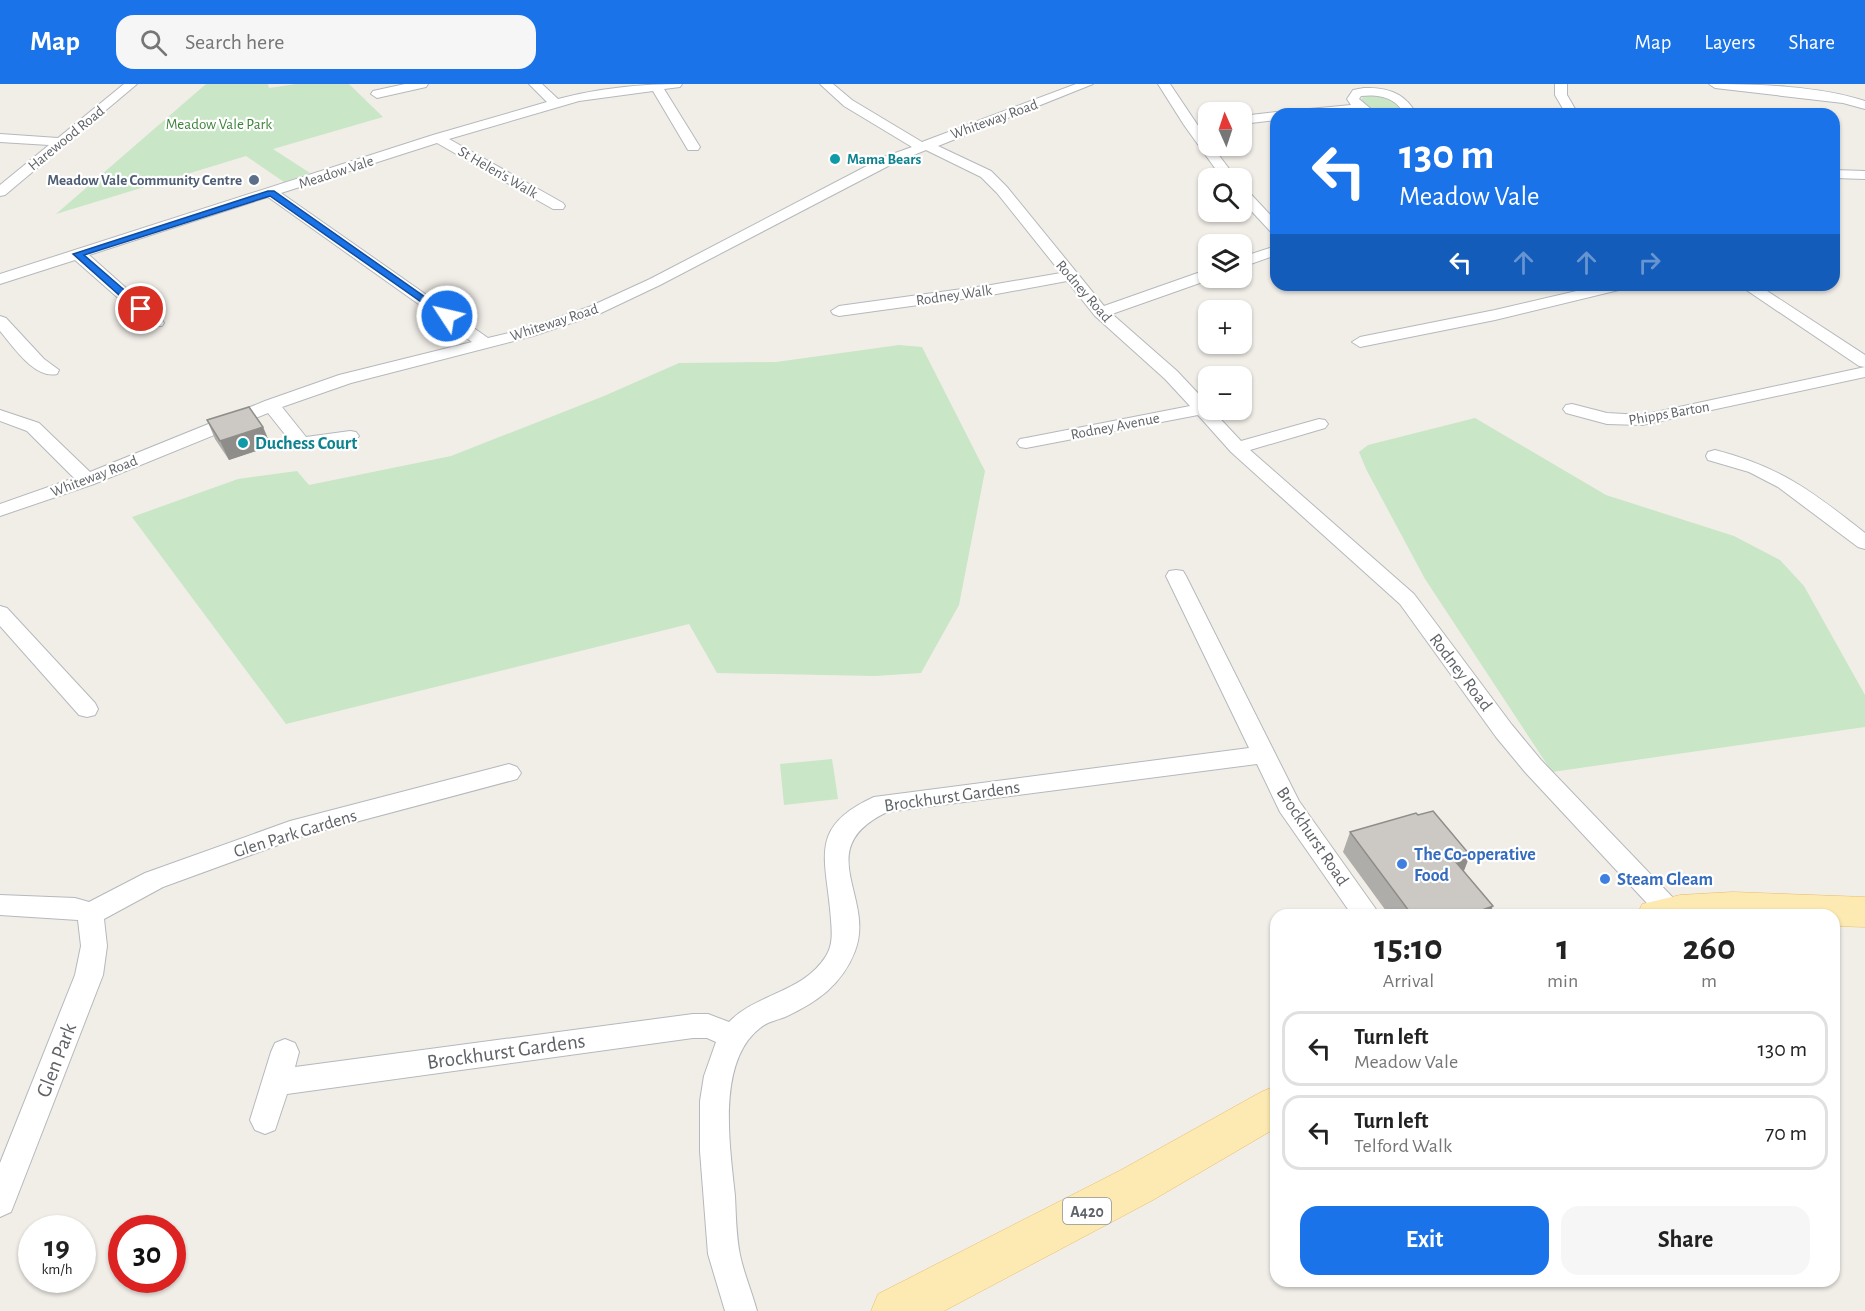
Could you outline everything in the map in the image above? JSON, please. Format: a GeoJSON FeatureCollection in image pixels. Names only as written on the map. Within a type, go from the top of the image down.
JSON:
{"type":"FeatureCollection","features":[{"type":"Feature","properties":{"kind":"main road"},"geometry":{"type":"LineString","coordinates":[[1723,909],[1770,909]]}},
{"type":"Feature","properties":{"kind":"main road"},"geometry":{"type":"LineString","coordinates":[[1840,911],[1865,912]]}},
{"type":"Feature","properties":{"kind":"main road","name":"A420"},"geometry":{"type":"LineString","coordinates":[[895,1311],[1137,1185],[1270,1109]]}},
{"type":"Feature","properties":{"kind":"street","name":"Harewood Road"},"geometry":{"type":"LineString","coordinates":[[0,192],[131,84]]}},
{"type":"Feature","properties":{"kind":"street"},"geometry":{"type":"LineString","coordinates":[[377,94],[407,85],[422,84]]}},
{"type":"Feature","properties":{"kind":"street"},"geometry":{"type":"LineString","coordinates":[[535,84],[556,103]]}},
{"type":"Feature","properties":{"kind":"street","name":"Meadow Vale"},"geometry":{"type":"LineString","coordinates":[[0,279],[438,138],[556,103],[676,84]]}},
{"type":"Feature","properties":{"kind":"street","name":"Rodney Road"},"geometry":{"type":"LineString","coordinates":[[826,84],[848,104],[922,145],[986,174],[1002,190],[1101,313],[1171,375],[1198,404]]}},
{"type":"Feature","properties":{"kind":"street","name":"Whiteway Road"},"geometry":{"type":"LineString","coordinates":[[0,510],[87,480],[271,405],[345,379],[486,344],[564,321],[628,295],[848,180],[922,145],[1087,84]]}},
{"type":"Feature","properties":{"kind":"street"},"geometry":{"type":"LineString","coordinates":[[1164,84],[1222,168]]}},
{"type":"Feature","properties":{"kind":"street"},"geometry":{"type":"LineString","coordinates":[[1561,84],[1562,95],[1569,108]]}},
{"type":"Feature","properties":{"kind":"street"},"geometry":{"type":"LineString","coordinates":[[1715,84],[1845,99],[1864,105]]}},
{"type":"Feature","properties":{"kind":"street"},"geometry":{"type":"LineString","coordinates":[[657,87],[693,147]]}},
{"type":"Feature","properties":{"kind":"street"},"geometry":{"type":"LineString","coordinates":[[1363,108],[1353,99],[1357,93],[1378,91],[1401,101],[1408,108]]}},
{"type":"Feature","properties":{"kind":"street"},"geometry":{"type":"LineString","coordinates":[[1252,119],[1270,117]]}},
{"type":"Feature","properties":{"kind":"street"},"geometry":{"type":"LineString","coordinates":[[1190,125],[1198,124]]}},
{"type":"Feature","properties":{"kind":"street"},"geometry":{"type":"LineString","coordinates":[[0,138],[62,142]]}},
{"type":"Feature","properties":{"kind":"street","name":"St Helen's Walk"},"geometry":{"type":"LineString","coordinates":[[438,138],[558,206]]}},
{"type":"Feature","properties":{"kind":"street"},"geometry":{"type":"LineString","coordinates":[[1840,174],[1865,175]]}},
{"type":"Feature","properties":{"kind":"street"},"geometry":{"type":"LineString","coordinates":[[271,192],[486,344]]}},
{"type":"Feature","properties":{"kind":"street"},"geometry":{"type":"LineString","coordinates":[[1252,204],[1270,223]]}},
{"type":"Feature","properties":{"kind":"street"},"geometry":{"type":"LineString","coordinates":[[1252,258],[1270,252]]}},
{"type":"Feature","properties":{"kind":"street"},"geometry":{"type":"LineString","coordinates":[[78,254],[156,323]]}},
{"type":"Feature","properties":{"kind":"street","name":"Rodney Walk"},"geometry":{"type":"LineString","coordinates":[[839,310],[991,290],[1069,276]]}},
{"type":"Feature","properties":{"kind":"street"},"geometry":{"type":"LineString","coordinates":[[1101,313],[1198,278]]}},
{"type":"Feature","properties":{"kind":"street"},"geometry":{"type":"LineString","coordinates":[[1360,342],[1439,320],[1591,291]]}},
{"type":"Feature","properties":{"kind":"street"},"geometry":{"type":"LineString","coordinates":[[1756,291],[1865,362]]}},
{"type":"Feature","properties":{"kind":"street"},"geometry":{"type":"LineString","coordinates":[[0,321],[38,363],[51,370]]}},
{"type":"Feature","properties":{"kind":"street"},"geometry":{"type":"LineString","coordinates":[[1839,344],[1865,339]]}},
{"type":"Feature","properties":{"kind":"street","name":"Phipps Barton"},"geometry":{"type":"LineString","coordinates":[[1572,409],[1589,416],[1613,421],[1642,420],[1865,372]]}},
{"type":"Feature","properties":{"kind":"street","name":"Phipps Barton"},"geometry":{"type":"LineString","coordinates":[[1712,387],[1732,401]]}},
{"type":"Feature","properties":{"kind":"street"},"geometry":{"type":"LineString","coordinates":[[271,405],[301,443],[350,436]]}},
{"type":"Feature","properties":{"kind":"street","name":"Rodney Avenue"},"geometry":{"type":"LineString","coordinates":[[1026,443],[1198,410]]}},
{"type":"Feature","properties":{"kind":"street"},"geometry":{"type":"LineString","coordinates":[[0,415],[33,427],[87,480]]}},
{"type":"Feature","properties":{"kind":"street","name":"Rodney Road"},"geometry":{"type":"LineString","coordinates":[[1213,420],[1237,448],[1407,599],[1504,731],[1660,909]]}},
{"type":"Feature","properties":{"kind":"street"},"geometry":{"type":"LineString","coordinates":[[1237,448],[1319,424]]}},
{"type":"Feature","properties":{"kind":"street"},"geometry":{"type":"LineString","coordinates":[[1715,456],[1756,469],[1787,485],[1865,543]]}},
{"type":"Feature","properties":{"kind":"street","name":"Brockhurst Road"},"geometry":{"type":"LineString","coordinates":[[1176,576],[1288,807],[1363,909]]}},
{"type":"Feature","properties":{"kind":"street"},"geometry":{"type":"LineString","coordinates":[[0,613],[87,709]]}},
{"type":"Feature","properties":{"kind":"street","name":"Brockhurst Gardens"},"geometry":{"type":"LineString","coordinates":[[741,1311],[724,1255],[715,1146],[718,1074],[733,1036],[751,1018],[801,998],[820,984],[835,967],[843,948],[845,924],[836,850],[839,835],[849,820],[883,803],[1263,755]]}},
{"type":"Feature","properties":{"kind":"street","name":"Glen Park Gardens"},"geometry":{"type":"LineString","coordinates":[[90,914],[154,880],[299,828],[509,773]]}},
{"type":"Feature","properties":{"kind":"street"},"geometry":{"type":"LineString","coordinates":[[0,905],[75,908],[90,914]]}},
{"type":"Feature","properties":{"kind":"street","name":"Glen Park"},"geometry":{"type":"LineString","coordinates":[[0,1202],[89,975],[94,945],[90,914]]}},
{"type":"Feature","properties":{"kind":"street","name":"Brockhurst Gardens"},"geometry":{"type":"LineString","coordinates":[[277,1082],[693,1026],[708,1026],[733,1036]]}},
{"type":"Feature","properties":{"kind":"street"},"geometry":{"type":"LineString","coordinates":[[265,1120],[285,1052]]}},
{"type":"Feature","properties":{"kind":"green space","name":"Meadow Vale Park"},"geometry":{"type":"Polygon","coordinates":[[[206,84],[268,84],[269,88],[296,84],[349,84],[383,117],[273,149],[310,173],[284,182],[246,156],[56,214],[206,84]]]}},
{"type":"Feature","properties":{"kind":"green space"},"geometry":{"type":"Polygon","coordinates":[[[1371,94],[1385,98],[1399,108],[1369,108],[1361,100],[1364,95],[1371,94]]]}},
{"type":"Feature","properties":{"kind":"green space"},"geometry":{"type":"Polygon","coordinates":[[[899,345],[922,347],[985,471],[959,605],[921,673],[875,676],[717,673],[689,624],[286,724],[132,517],[238,479],[297,471],[309,485],[451,456],[604,396],[679,363],[776,362],[899,345]]]}},
{"type":"Feature","properties":{"kind":"green space"},"geometry":{"type":"Polygon","coordinates":[[[1475,418],[1606,495],[1734,536],[1780,560],[1804,586],[1865,695],[1865,727],[1552,772],[1425,579],[1359,452],[1368,445],[1475,418]]]}},
{"type":"Feature","properties":{"kind":"green space"},"geometry":{"type":"Polygon","coordinates":[[[832,759],[838,799],[784,805],[780,764],[832,759]]]}},
{"type":"Feature","properties":{"kind":"building"},"geometry":{"type":"Polygon","coordinates":[[[249,407],[263,427],[220,441],[207,420],[249,407]]]}},
{"type":"Feature","properties":{"kind":"building","name":"The Co-operative Food"},"geometry":{"type":"Polygon","coordinates":[[[1433,811],[1470,855],[1454,860],[1493,906],[1485,909],[1408,909],[1350,832],[1416,813],[1418,815],[1433,811]]]}},
{"type":"Feature","properties":{"kind":"place","name":"Mama Bears"},"geometry":{"type":"Point","coordinates":[835,159]}},
{"type":"Feature","properties":{"kind":"place","name":"Meadow Vale Community Centre"},"geometry":{"type":"Point","coordinates":[254,180]}},
{"type":"Feature","properties":{"kind":"place","name":"Duchess Court"},"geometry":{"type":"Point","coordinates":[243,443]}},
{"type":"Feature","properties":{"kind":"place","name":"The Co-operative Food"},"geometry":{"type":"Point","coordinates":[1402,864]}},
{"type":"Feature","properties":{"kind":"place","name":"Steam Gleam"},"geometry":{"type":"Point","coordinates":[1605,879]}},
{"type":"Feature","properties":{"kind":"route"},"geometry":{"type":"LineString","coordinates":[[141,309],[78,254],[271,192],[447,316]]}}]}
